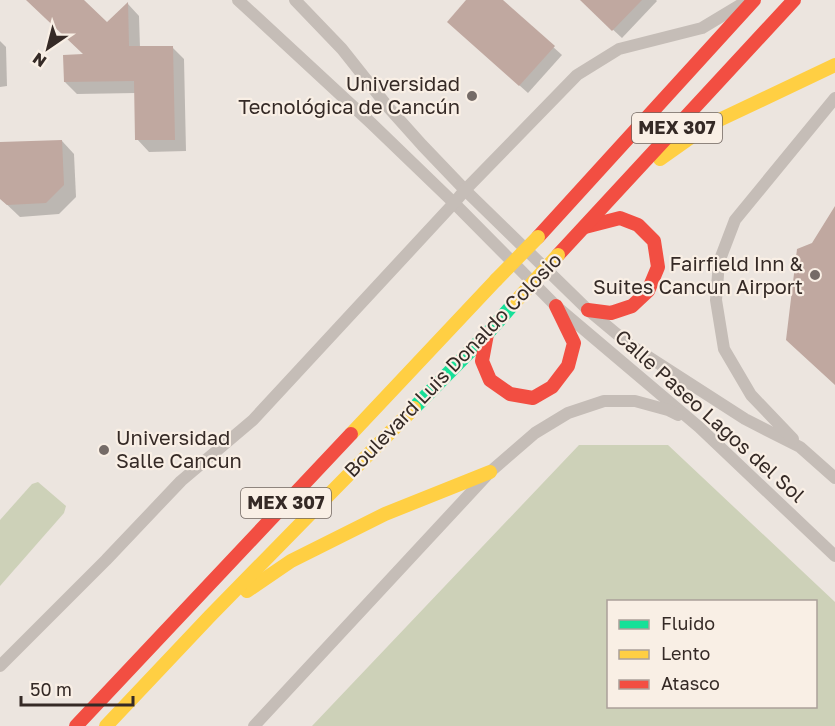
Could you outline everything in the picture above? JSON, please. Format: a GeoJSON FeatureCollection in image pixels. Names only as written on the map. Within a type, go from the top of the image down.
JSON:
{"type":"FeatureCollection","features":[{"type":"Feature","properties":{"kind":"main road","name":"Boulevard Luis Donaldo Colosio"},"geometry":{"type":"LineString","coordinates":[[76,726],[537,237],[754,0]]}},
{"type":"Feature","properties":{"kind":"main road","name":"Boulevard Luis Donaldo Colosio"},"geometry":{"type":"LineString","coordinates":[[106,726],[210,616],[487,334],[794,0]]}},
{"type":"Feature","properties":{"kind":"main road"},"geometry":{"type":"LineString","coordinates":[[624,185],[701,130],[835,65]]}},
{"type":"Feature","properties":{"kind":"main road"},"geometry":{"type":"LineString","coordinates":[[585,227],[620,218],[638,225],[654,241],[658,267],[648,291],[632,306],[611,312],[588,310]]}},
{"type":"Feature","properties":{"kind":"main road"},"geometry":{"type":"LineString","coordinates":[[487,334],[482,361],[490,380],[510,394],[533,398],[552,387],[568,366],[574,343],[556,306]]}},
{"type":"Feature","properties":{"kind":"main road"},"geometry":{"type":"LineString","coordinates":[[210,616],[291,561],[386,514],[489,472]]}},
{"type":"Feature","properties":{"kind":"street","name":"Calle Paseo Lagos del Sol"},"geometry":{"type":"LineString","coordinates":[[238,0],[371,123],[556,306],[699,427],[835,556]]}},
{"type":"Feature","properties":{"kind":"street","name":"Calle Paseo Lagos del Sol"},"geometry":{"type":"LineString","coordinates":[[295,0],[342,49],[395,115],[465,189],[588,310],[630,345],[745,419],[801,447],[835,478]]}},
{"type":"Feature","properties":{"kind":"street"},"geometry":{"type":"LineString","coordinates":[[0,666],[181,481],[253,420],[465,189],[577,75],[619,50],[702,28],[749,0]]}},
{"type":"Feature","properties":{"kind":"street"},"geometry":{"type":"LineString","coordinates":[[801,447],[751,395],[724,349],[716,300],[719,262],[735,220],[835,98]]}},
{"type":"Feature","properties":{"kind":"street"},"geometry":{"type":"LineString","coordinates":[[254,726],[489,472],[535,433],[568,413],[604,401],[636,401],[668,410],[699,427]]}},
{"type":"Feature","properties":{"kind":"green space"},"geometry":{"type":"Polygon","coordinates":[[[579,445],[668,445],[835,602],[835,726],[312,726],[579,445]]]}},
{"type":"Feature","properties":{"kind":"green space"},"geometry":{"type":"Polygon","coordinates":[[[38,482],[66,506],[64,513],[0,586],[0,520],[32,484],[38,482]]]}},
{"type":"Feature","properties":{"kind":"building"},"geometry":{"type":"Polygon","coordinates":[[[26,0],[84,0],[107,22],[128,2],[129,46],[173,46],[175,140],[135,140],[134,81],[64,82],[63,55],[83,54],[26,0]]]}},
{"type":"Feature","properties":{"kind":"building"},"geometry":{"type":"Polygon","coordinates":[[[466,0],[503,0],[555,46],[519,86],[447,22],[466,0]]]}},
{"type":"Feature","properties":{"kind":"building"},"geometry":{"type":"Polygon","coordinates":[[[580,0],[642,0],[612,31],[580,0]]]}},
{"type":"Feature","properties":{"kind":"building"},"geometry":{"type":"Polygon","coordinates":[[[62,140],[64,185],[46,203],[7,205],[0,199],[0,142],[62,140]]]}},
{"type":"Feature","properties":{"kind":"building","name":"Fairfield Inn & Suites Cancun Airport"},"geometry":{"type":"Polygon","coordinates":[[[835,206],[835,385],[786,340],[797,249],[812,243],[835,206]]]}},
{"type":"Feature","properties":{"kind":"traffic: fast"},"geometry":{"type":"LineString","coordinates":[[414,408],[516,301]]}},
{"type":"Feature","properties":{"kind":"traffic: slow"},"geometry":{"type":"LineString","coordinates":[[660,159],[717,121],[835,65]]}},
{"type":"Feature","properties":{"kind":"traffic: slow"},"geometry":{"type":"LineString","coordinates":[[496,280],[538,237]]}},
{"type":"Feature","properties":{"kind":"traffic: slow"},"geometry":{"type":"LineString","coordinates":[[516,301],[558,255]]}},
{"type":"Feature","properties":{"kind":"traffic: slow"},"geometry":{"type":"LineString","coordinates":[[351,434],[496,280]]}},
{"type":"Feature","properties":{"kind":"traffic: slow"},"geometry":{"type":"LineString","coordinates":[[106,726],[210,616],[414,408]]}},
{"type":"Feature","properties":{"kind":"traffic: slow"},"geometry":{"type":"LineString","coordinates":[[247,591],[291,561],[385,514],[490,472]]}},
{"type":"Feature","properties":{"kind":"traffic: jam"},"geometry":{"type":"LineString","coordinates":[[538,237],[754,0]]}},
{"type":"Feature","properties":{"kind":"traffic: jam"},"geometry":{"type":"LineString","coordinates":[[558,255],[794,0]]}},
{"type":"Feature","properties":{"kind":"traffic: jam"},"geometry":{"type":"LineString","coordinates":[[585,227],[620,218],[638,225],[654,241],[658,267],[648,291],[632,306],[611,313],[588,310]]}},
{"type":"Feature","properties":{"kind":"traffic: jam"},"geometry":{"type":"LineString","coordinates":[[487,334],[482,361],[490,380],[510,394],[533,398],[552,387],[568,366],[574,343],[556,306]]}},
{"type":"Feature","properties":{"kind":"traffic: jam"},"geometry":{"type":"LineString","coordinates":[[76,726],[351,434]]}},
{"type":"Feature","properties":{"kind":"place","name":"Universidad Tecnológica de Cancún"},"geometry":{"type":"Point","coordinates":[472,96]}},
{"type":"Feature","properties":{"kind":"place","name":"Fairfield Inn & Suites Cancun Airport"},"geometry":{"type":"Point","coordinates":[815,275]}},
{"type":"Feature","properties":{"kind":"place","name":"Universidad Salle Cancun"},"geometry":{"type":"Point","coordinates":[104,450]}}]}
